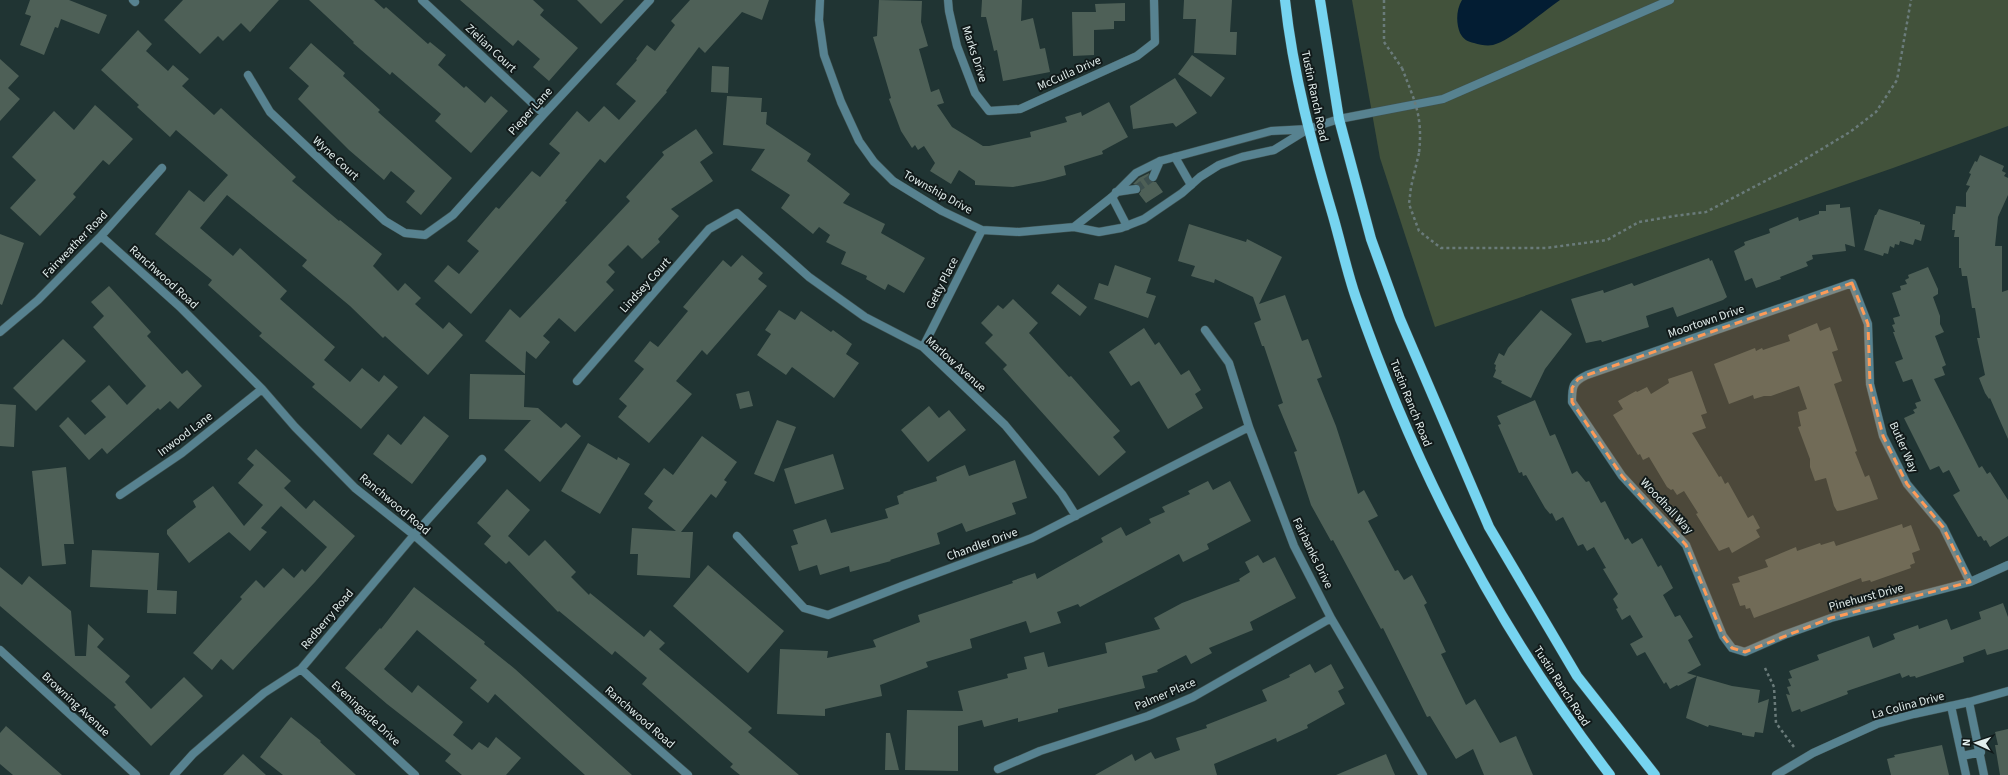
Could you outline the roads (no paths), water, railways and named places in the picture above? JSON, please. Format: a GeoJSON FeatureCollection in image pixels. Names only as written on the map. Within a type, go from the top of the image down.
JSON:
{"type":"FeatureCollection","features":[{"type":"Feature","properties":{"kind":"main road","name":"Tustin Ranch Road"},"geometry":{"type":"LineString","coordinates":[[1285,0],[1308,129],[1356,297],[1389,385],[1435,493],[1497,607],[1539,676],[1584,742],[1610,775]]}},
{"type":"Feature","properties":{"kind":"main road","name":"Tustin Ranch Road"},"geometry":{"type":"LineString","coordinates":[[1320,0],[1339,119],[1371,239],[1400,319],[1489,527],[1577,676],[1655,775]]}},
{"type":"Feature","properties":{"kind":"street","name":"Zielian Court"},"geometry":{"type":"LineString","coordinates":[[422,0],[544,114]]}},
{"type":"Feature","properties":{"kind":"street","name":"Pieper Lane"},"geometry":{"type":"LineString","coordinates":[[425,235],[453,215],[650,0]]}},
{"type":"Feature","properties":{"kind":"street","name":"Township Drive"},"geometry":{"type":"LineString","coordinates":[[820,0],[819,20],[824,55],[841,102],[859,141],[874,162],[893,181],[942,211],[982,230],[1019,232],[1074,227],[1099,232],[1126,226],[1144,218],[1182,193],[1219,165],[1242,157],[1274,150],[1308,129],[1339,119]]}},
{"type":"Feature","properties":{"kind":"street","name":"Marks Drive"},"geometry":{"type":"LineString","coordinates":[[948,0],[949,11],[958,46],[975,93],[989,111]]}},
{"type":"Feature","properties":{"kind":"street","name":"McCulla Drive"},"geometry":{"type":"LineString","coordinates":[[989,111],[1020,109],[1137,56],[1155,42],[1154,0]]}},
{"type":"Feature","properties":{"kind":"street","name":"Tustin Ranch Road"},"geometry":{"type":"LineString","coordinates":[[1339,119],[1443,99],[1670,0]]}},
{"type":"Feature","properties":{"kind":"street","name":"Wyne Court"},"geometry":{"type":"LineString","coordinates":[[248,75],[270,112],[384,221],[406,233],[425,235]]}},
{"type":"Feature","properties":{"kind":"street","name":"Township Drive"},"geometry":{"type":"LineString","coordinates":[[1074,227],[1114,194],[1136,173],[1160,161],[1270,131],[1308,129]]}},
{"type":"Feature","properties":{"kind":"street"},"geometry":{"type":"LineString","coordinates":[[1175,157],[1191,185]]}},
{"type":"Feature","properties":{"kind":"street"},"geometry":{"type":"LineString","coordinates":[[1153,177],[1160,161]]}},
{"type":"Feature","properties":{"kind":"street","name":"Fairweather Road"},"geometry":{"type":"LineString","coordinates":[[0,332],[38,300],[101,236],[162,168]]}},
{"type":"Feature","properties":{"kind":"street","name":"Township Drive"},"geometry":{"type":"LineString","coordinates":[[1114,194],[1136,189]]}},
{"type":"Feature","properties":{"kind":"street"},"geometry":{"type":"LineString","coordinates":[[1114,194],[1126,226]]}},
{"type":"Feature","properties":{"kind":"street","name":"Marlow Avenue"},"geometry":{"type":"LineString","coordinates":[[737,213],[809,277],[865,317],[923,347],[1005,425],[1062,494],[1076,516]]}},
{"type":"Feature","properties":{"kind":"street","name":"Lindsey Court"},"geometry":{"type":"LineString","coordinates":[[577,381],[709,229],[737,213]]}},
{"type":"Feature","properties":{"kind":"street","name":"Getty Place"},"geometry":{"type":"LineString","coordinates":[[923,347],[982,230]]}},
{"type":"Feature","properties":{"kind":"street","name":"Ranchwood Road"},"geometry":{"type":"LineString","coordinates":[[101,236],[180,307],[262,389],[300,432],[355,488],[414,534],[688,775]]}},
{"type":"Feature","properties":{"kind":"street","name":"Moortown Drive"},"geometry":{"type":"LineString","coordinates":[[1572,388],[1578,379],[1587,375],[1852,282]]}},
{"type":"Feature","properties":{"kind":"street","name":"Butler Way"},"geometry":{"type":"LineString","coordinates":[[1852,282],[1868,324],[1870,384],[1883,436],[1907,484],[1943,527],[1970,582]]}},
{"type":"Feature","properties":{"kind":"street","name":"Fairbanks Drive"},"geometry":{"type":"LineString","coordinates":[[1205,330],[1229,363],[1249,427],[1294,546],[1331,618],[1423,775]]}},
{"type":"Feature","properties":{"kind":"street","name":"Woodhall Way"},"geometry":{"type":"LineString","coordinates":[[1572,388],[1572,402],[1622,476],[1686,544],[1723,636],[1732,648]]}},
{"type":"Feature","properties":{"kind":"street","name":"Inwood Lane"},"geometry":{"type":"LineString","coordinates":[[120,495],[182,453],[262,389]]}},
{"type":"Feature","properties":{"kind":"street","name":"Chandler Drive"},"geometry":{"type":"LineString","coordinates":[[738,536],[804,608],[828,615],[1032,538],[1249,427]]}},
{"type":"Feature","properties":{"kind":"street","name":"Redberry Road"},"geometry":{"type":"LineString","coordinates":[[174,775],[193,754],[235,717],[264,693],[301,669],[414,534],[482,460]]}},
{"type":"Feature","properties":{"kind":"street","name":"Pinehurst Drive"},"geometry":{"type":"LineString","coordinates":[[1732,648],[1745,652],[1784,634],[1831,618],[1970,582],[2008,565]]}},
{"type":"Feature","properties":{"kind":"street","name":"Palmer Place"},"geometry":{"type":"LineString","coordinates":[[998,768],[1040,751],[1148,716],[1193,697],[1331,618]]}},
{"type":"Feature","properties":{"kind":"street","name":"Browning Avenue"},"geometry":{"type":"LineString","coordinates":[[0,650],[136,775]]}},
{"type":"Feature","properties":{"kind":"street","name":"Eveningside Drive"},"geometry":{"type":"LineString","coordinates":[[301,669],[415,775]]}},
{"type":"Feature","properties":{"kind":"street","name":"La Colina Drive"},"geometry":{"type":"LineString","coordinates":[[1776,775],[1813,753],[1877,724],[2008,691]]}},
{"type":"Feature","properties":{"kind":"street"},"geometry":{"type":"LineString","coordinates":[[1969,702],[1984,775]]}},
{"type":"Feature","properties":{"kind":"street"},"geometry":{"type":"LineString","coordinates":[[1952,706],[1966,775]]}},
{"type":"Feature","properties":{"kind":"street"},"geometry":{"type":"LineString","coordinates":[[1962,756],[1980,752]]}},
{"type":"Feature","properties":{"kind":"water"},"geometry":{"type":"Polygon","coordinates":[[[1462,0],[1560,0],[1509,38],[1493,45],[1481,45],[1464,39],[1460,33],[1457,16],[1462,0]]]}},
{"type":"Feature","properties":{"kind":"tunnel"},"geometry":{"type":"LineString","coordinates":[[1136,189],[1153,177]]}}]}
